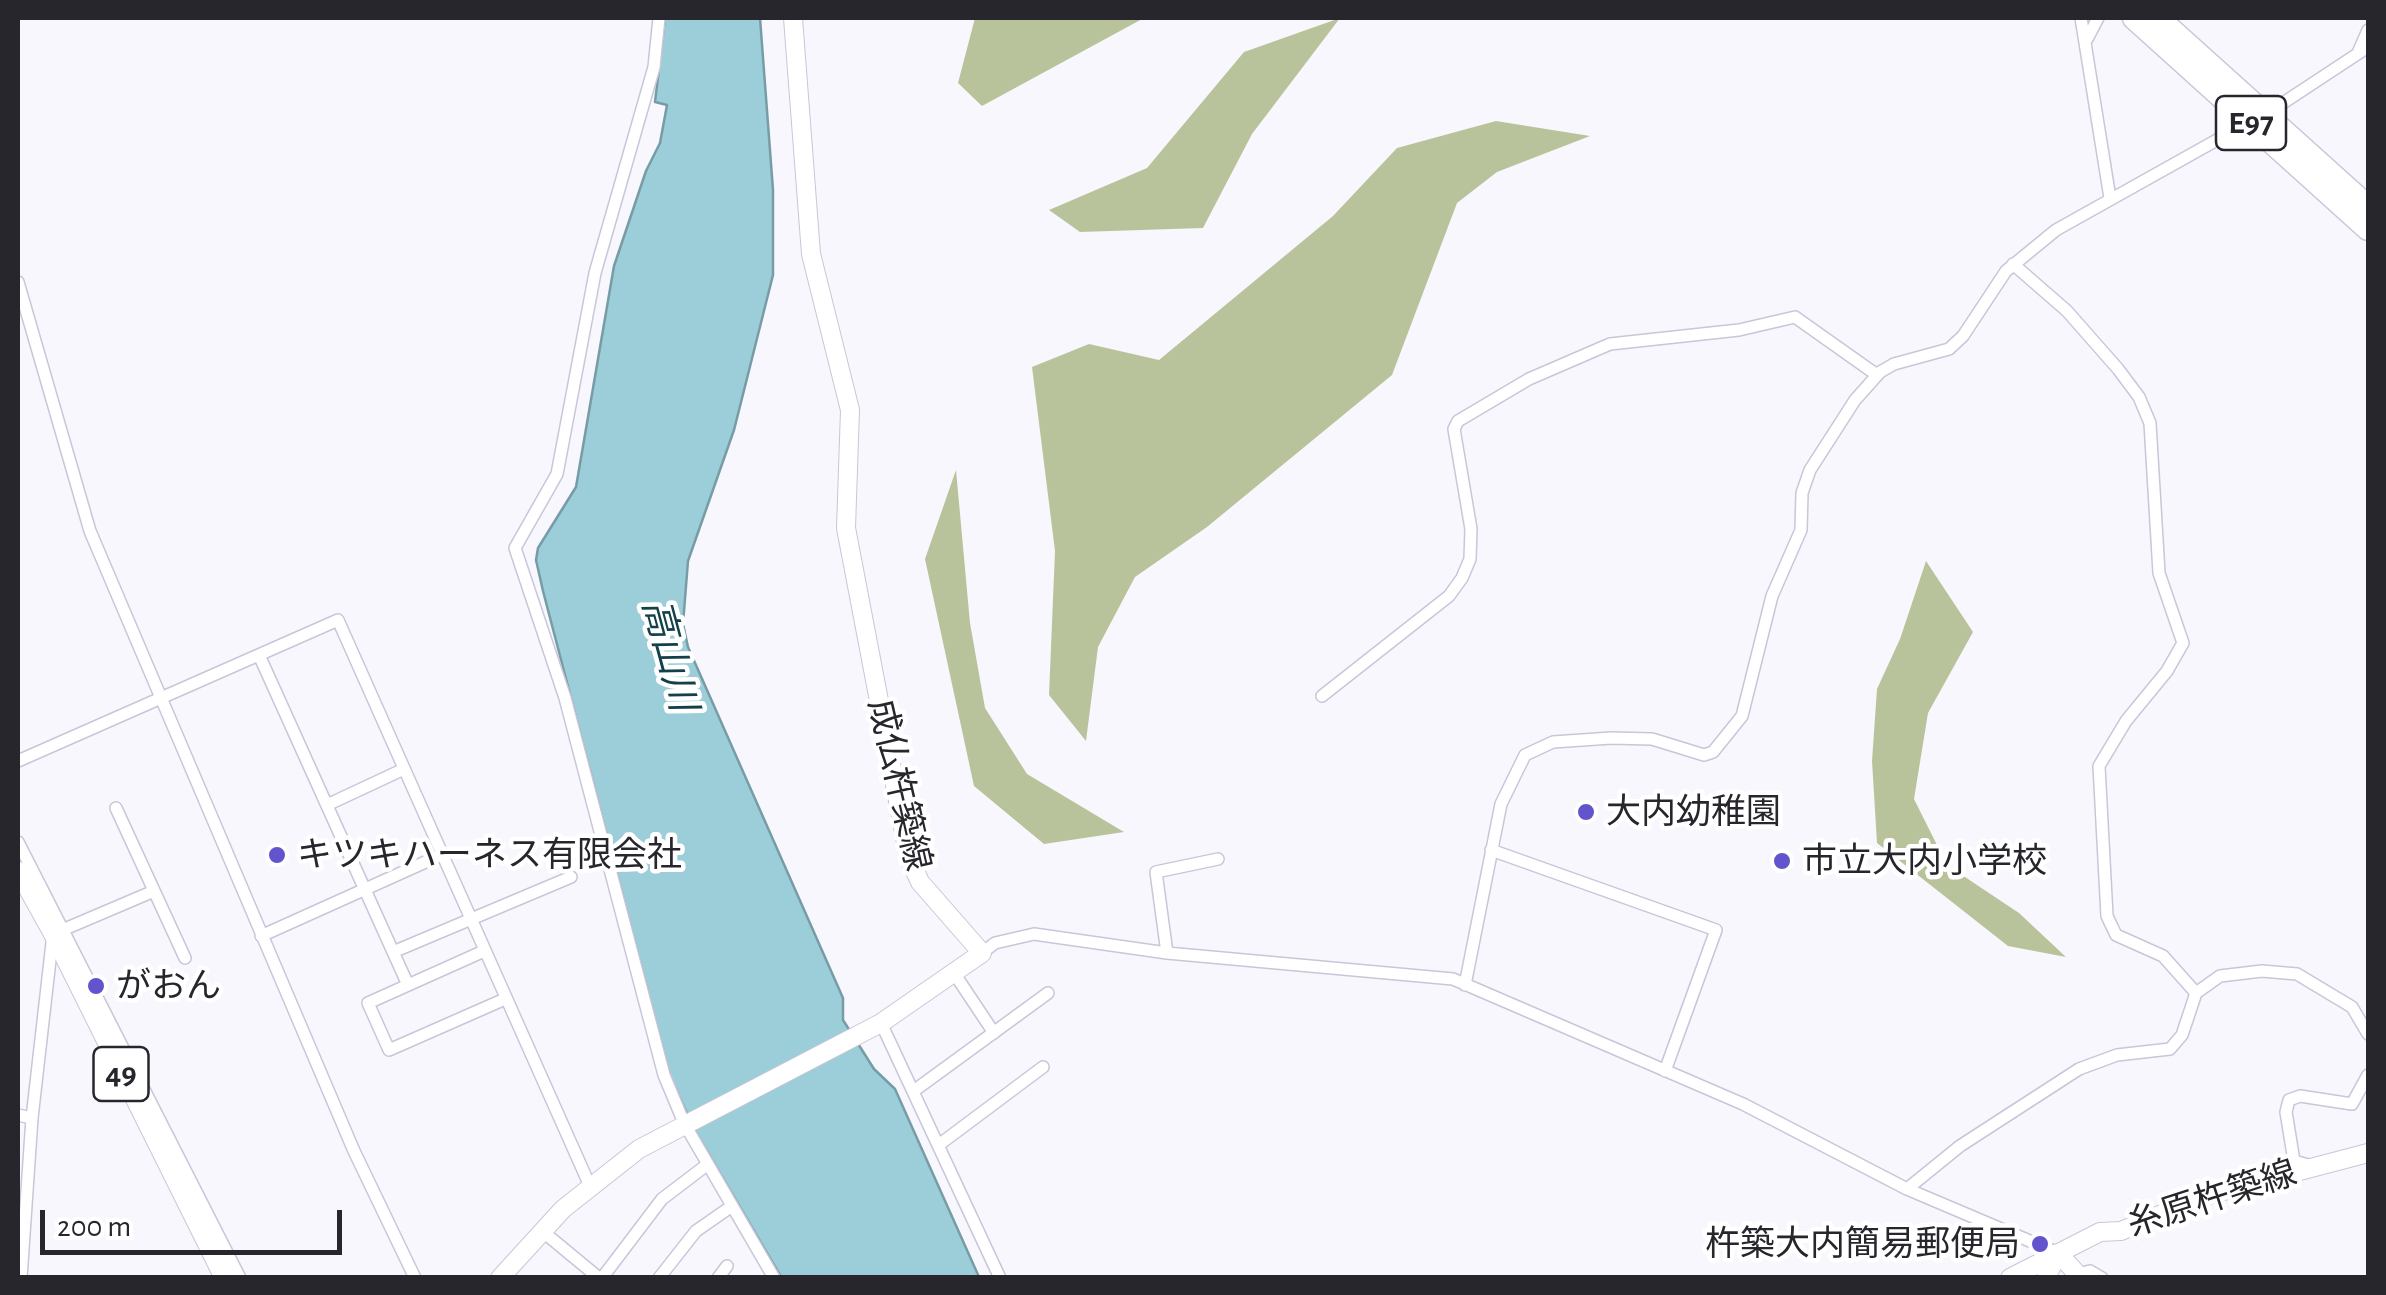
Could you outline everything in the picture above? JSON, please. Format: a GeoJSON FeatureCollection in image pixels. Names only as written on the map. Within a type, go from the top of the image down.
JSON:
{"type":"FeatureCollection","features":[{"type":"Feature","properties":{"kind":"highway","name":"E97"},"geometry":{"type":"LineString","coordinates":[[2134,18],[2368,228]]}},
{"type":"Feature","properties":{"kind":"highway","name":"E97"},"geometry":{"type":"LineString","coordinates":[[2158,18],[2368,207]]}},
{"type":"Feature","properties":{"kind":"main road","name":"成仏杵築線"},"geometry":{"type":"LineString","coordinates":[[793,18],[811,254],[850,410],[846,528],[909,858],[920,882],[982,953]]}},
{"type":"Feature","properties":{"kind":"main road","name":"49"},"geometry":{"type":"LineString","coordinates":[[18,871],[58,932],[224,1278]]}},
{"type":"Feature","properties":{"kind":"main road"},"geometry":{"type":"LineString","coordinates":[[500,1278],[541,1230],[639,1148],[881,1023],[982,953]]}},
{"type":"Feature","properties":{"kind":"main road","name":"糸原杵築線"},"geometry":{"type":"LineString","coordinates":[[2013,1277],[2100,1232],[2121,1230],[2208,1195],[2368,1152]]}},
{"type":"Feature","properties":{"kind":"main road"},"geometry":{"type":"LineString","coordinates":[[2048,1276],[2058,1253],[2079,1276]]}},
{"type":"Feature","properties":{"kind":"street"},"geometry":{"type":"LineString","coordinates":[[659,18],[649,86],[595,274],[557,474],[515,548],[566,698],[664,1076],[684,1124],[774,1278]]}},
{"type":"Feature","properties":{"kind":"street"},"geometry":{"type":"LineString","coordinates":[[2081,18],[2110,198]]}},
{"type":"Feature","properties":{"kind":"street"},"geometry":{"type":"LineString","coordinates":[[2087,38],[2098,18]]}},
{"type":"Feature","properties":{"kind":"street"},"geometry":{"type":"LineString","coordinates":[[1466,985],[1506,790],[1532,750],[1553,742],[1612,738],[1652,740],[1704,755],[1730,735],[1742,716],[1772,596],[1794,552],[1802,493],[1810,470],[1877,375],[1894,364],[1949,349],[2012,264],[2110,198],[2283,103],[2363,51],[2368,30]]}},
{"type":"Feature","properties":{"kind":"street"},"geometry":{"type":"LineString","coordinates":[[2012,264],[2067,311],[2118,368],[2139,397],[2150,424],[2160,573],[2183,639],[2179,655],[2129,716],[2099,766],[2107,916],[2116,936],[2163,956],[2196,993]]}},
{"type":"Feature","properties":{"kind":"street"},"geometry":{"type":"LineString","coordinates":[[18,282],[81,506],[261,936],[415,1278]]}},
{"type":"Feature","properties":{"kind":"street"},"geometry":{"type":"LineString","coordinates":[[1322,696],[1448,596],[1462,578],[1470,559],[1472,529],[1454,428],[1458,421],[1529,378],[1610,344],[1739,330],[1795,317],[1877,375]]}},
{"type":"Feature","properties":{"kind":"street"},"geometry":{"type":"LineString","coordinates":[[18,761],[338,620],[590,1186]]}},
{"type":"Feature","properties":{"kind":"street"},"geometry":{"type":"LineString","coordinates":[[259,655],[408,985]]}},
{"type":"Feature","properties":{"kind":"street"},"geometry":{"type":"LineString","coordinates":[[327,805],[404,769]]}},
{"type":"Feature","properties":{"kind":"street"},"geometry":{"type":"LineString","coordinates":[[116,808],[185,958]]}},
{"type":"Feature","properties":{"kind":"street"},"geometry":{"type":"LineString","coordinates":[[18,842],[58,932],[240,1278]]}},
{"type":"Feature","properties":{"kind":"street"},"geometry":{"type":"LineString","coordinates":[[1491,850],[1716,930],[1665,1071]]}},
{"type":"Feature","properties":{"kind":"street"},"geometry":{"type":"LineString","coordinates":[[261,936],[441,855]]}},
{"type":"Feature","properties":{"kind":"street"},"geometry":{"type":"LineString","coordinates":[[1167,952],[1156,872],[1218,859]]}},
{"type":"Feature","properties":{"kind":"street"},"geometry":{"type":"LineString","coordinates":[[394,952],[571,877]]}},
{"type":"Feature","properties":{"kind":"street"},"geometry":{"type":"LineString","coordinates":[[58,932],[154,891]]}},
{"type":"Feature","properties":{"kind":"street"},"geometry":{"type":"LineString","coordinates":[[21,1278],[32,1118],[58,932]]}},
{"type":"Feature","properties":{"kind":"street"},"geometry":{"type":"LineString","coordinates":[[982,953],[995,943],[1034,934],[1167,952],[1433,977],[1466,985],[1665,1071],[1810,1137],[1907,1188],[2058,1253]]}},
{"type":"Feature","properties":{"kind":"street"},"geometry":{"type":"LineString","coordinates":[[484,951],[368,1003],[388,1050],[506,999]]}},
{"type":"Feature","properties":{"kind":"street"},"geometry":{"type":"LineString","coordinates":[[1907,1188],[1960,1146],[2079,1069],[2117,1055],[2170,1049],[2182,1034],[2196,993],[2220,976],[2262,970],[2292,972],[2352,1006],[2368,1034]]}},
{"type":"Feature","properties":{"kind":"street"},"geometry":{"type":"LineString","coordinates":[[954,974],[994,1032]]}},
{"type":"Feature","properties":{"kind":"street"},"geometry":{"type":"LineString","coordinates":[[915,1090],[1048,993]]}},
{"type":"Feature","properties":{"kind":"street"},"geometry":{"type":"LineString","coordinates":[[881,1023],[1000,1278]]}},
{"type":"Feature","properties":{"kind":"street"},"geometry":{"type":"LineString","coordinates":[[940,1144],[1043,1068]]}},
{"type":"Feature","properties":{"kind":"street"},"geometry":{"type":"LineString","coordinates":[[2312,1166],[2294,1161],[2286,1112],[2289,1100],[2300,1096],[2352,1104],[2368,1075]]}},
{"type":"Feature","properties":{"kind":"street"},"geometry":{"type":"LineString","coordinates":[[18,1116],[32,1118]]}},
{"type":"Feature","properties":{"kind":"street"},"geometry":{"type":"LineString","coordinates":[[541,1230],[601,1278],[662,1199],[708,1164]]}},
{"type":"Feature","properties":{"kind":"street"},"geometry":{"type":"LineString","coordinates":[[659,1278],[696,1231],[732,1206]]}},
{"type":"Feature","properties":{"kind":"street"},"geometry":{"type":"LineString","coordinates":[[718,1278],[726,1266]]}},
{"type":"Feature","properties":{"kind":"street"},"geometry":{"type":"LineString","coordinates":[[2079,1276],[2090,1271],[2102,1278]]}},
{"type":"Feature","properties":{"kind":"green space"},"geometry":{"type":"Polygon","coordinates":[[[975,18],[1144,18],[982,106],[958,83],[975,18]]]}},
{"type":"Feature","properties":{"kind":"green space"},"geometry":{"type":"Polygon","coordinates":[[[1340,18],[1252,134],[1203,228],[1080,232],[1049,210],[1147,168],[1244,52],[1340,18]]]}},
{"type":"Feature","properties":{"kind":"green space"},"geometry":{"type":"Polygon","coordinates":[[[1496,121],[1590,136],[1497,172],[1457,203],[1392,375],[1207,527],[1135,577],[1098,647],[1086,741],[1049,695],[1055,551],[1032,367],[1089,344],[1159,360],[1333,216],[1397,148],[1496,121]]]}},
{"type":"Feature","properties":{"kind":"green space"},"geometry":{"type":"Polygon","coordinates":[[[956,470],[970,623],[985,708],[1027,774],[1124,832],[1044,844],[974,786],[925,559],[956,470]]]}},
{"type":"Feature","properties":{"kind":"green space"},"geometry":{"type":"Polygon","coordinates":[[[1926,561],[1973,632],[1928,713],[1914,799],[1947,865],[2019,913],[2066,957],[2008,946],[1877,843],[1872,761],[1877,689],[1900,639],[1926,561]]]}},
{"type":"Feature","properties":{"kind":"water","name":"高山川"},"geometry":{"type":"Polygon","coordinates":[[[665,18],[760,18],[773,190],[773,275],[734,430],[688,561],[683,624],[688,647],[843,998],[843,1020],[874,1069],[895,1089],[979,1277],[781,1277],[694,1129],[670,1076],[543,591],[536,560],[538,548],[576,487],[614,266],[646,171],[660,143],[667,105],[655,102],[665,18]]]}},
{"type":"Feature","properties":{"kind":"place","name":"大内幼稚園"},"geometry":{"type":"Point","coordinates":[1586,812]}},
{"type":"Feature","properties":{"kind":"place","name":"キツキハーネス有限会社"},"geometry":{"type":"Point","coordinates":[277,855]}},
{"type":"Feature","properties":{"kind":"place","name":"市立大内小学校"},"geometry":{"type":"Point","coordinates":[1782,861]}},
{"type":"Feature","properties":{"kind":"place","name":"がおん"},"geometry":{"type":"Point","coordinates":[96,986]}},
{"type":"Feature","properties":{"kind":"place","name":"杵築大内簡易郵便局"},"geometry":{"type":"Point","coordinates":[2040,1244]}}]}
